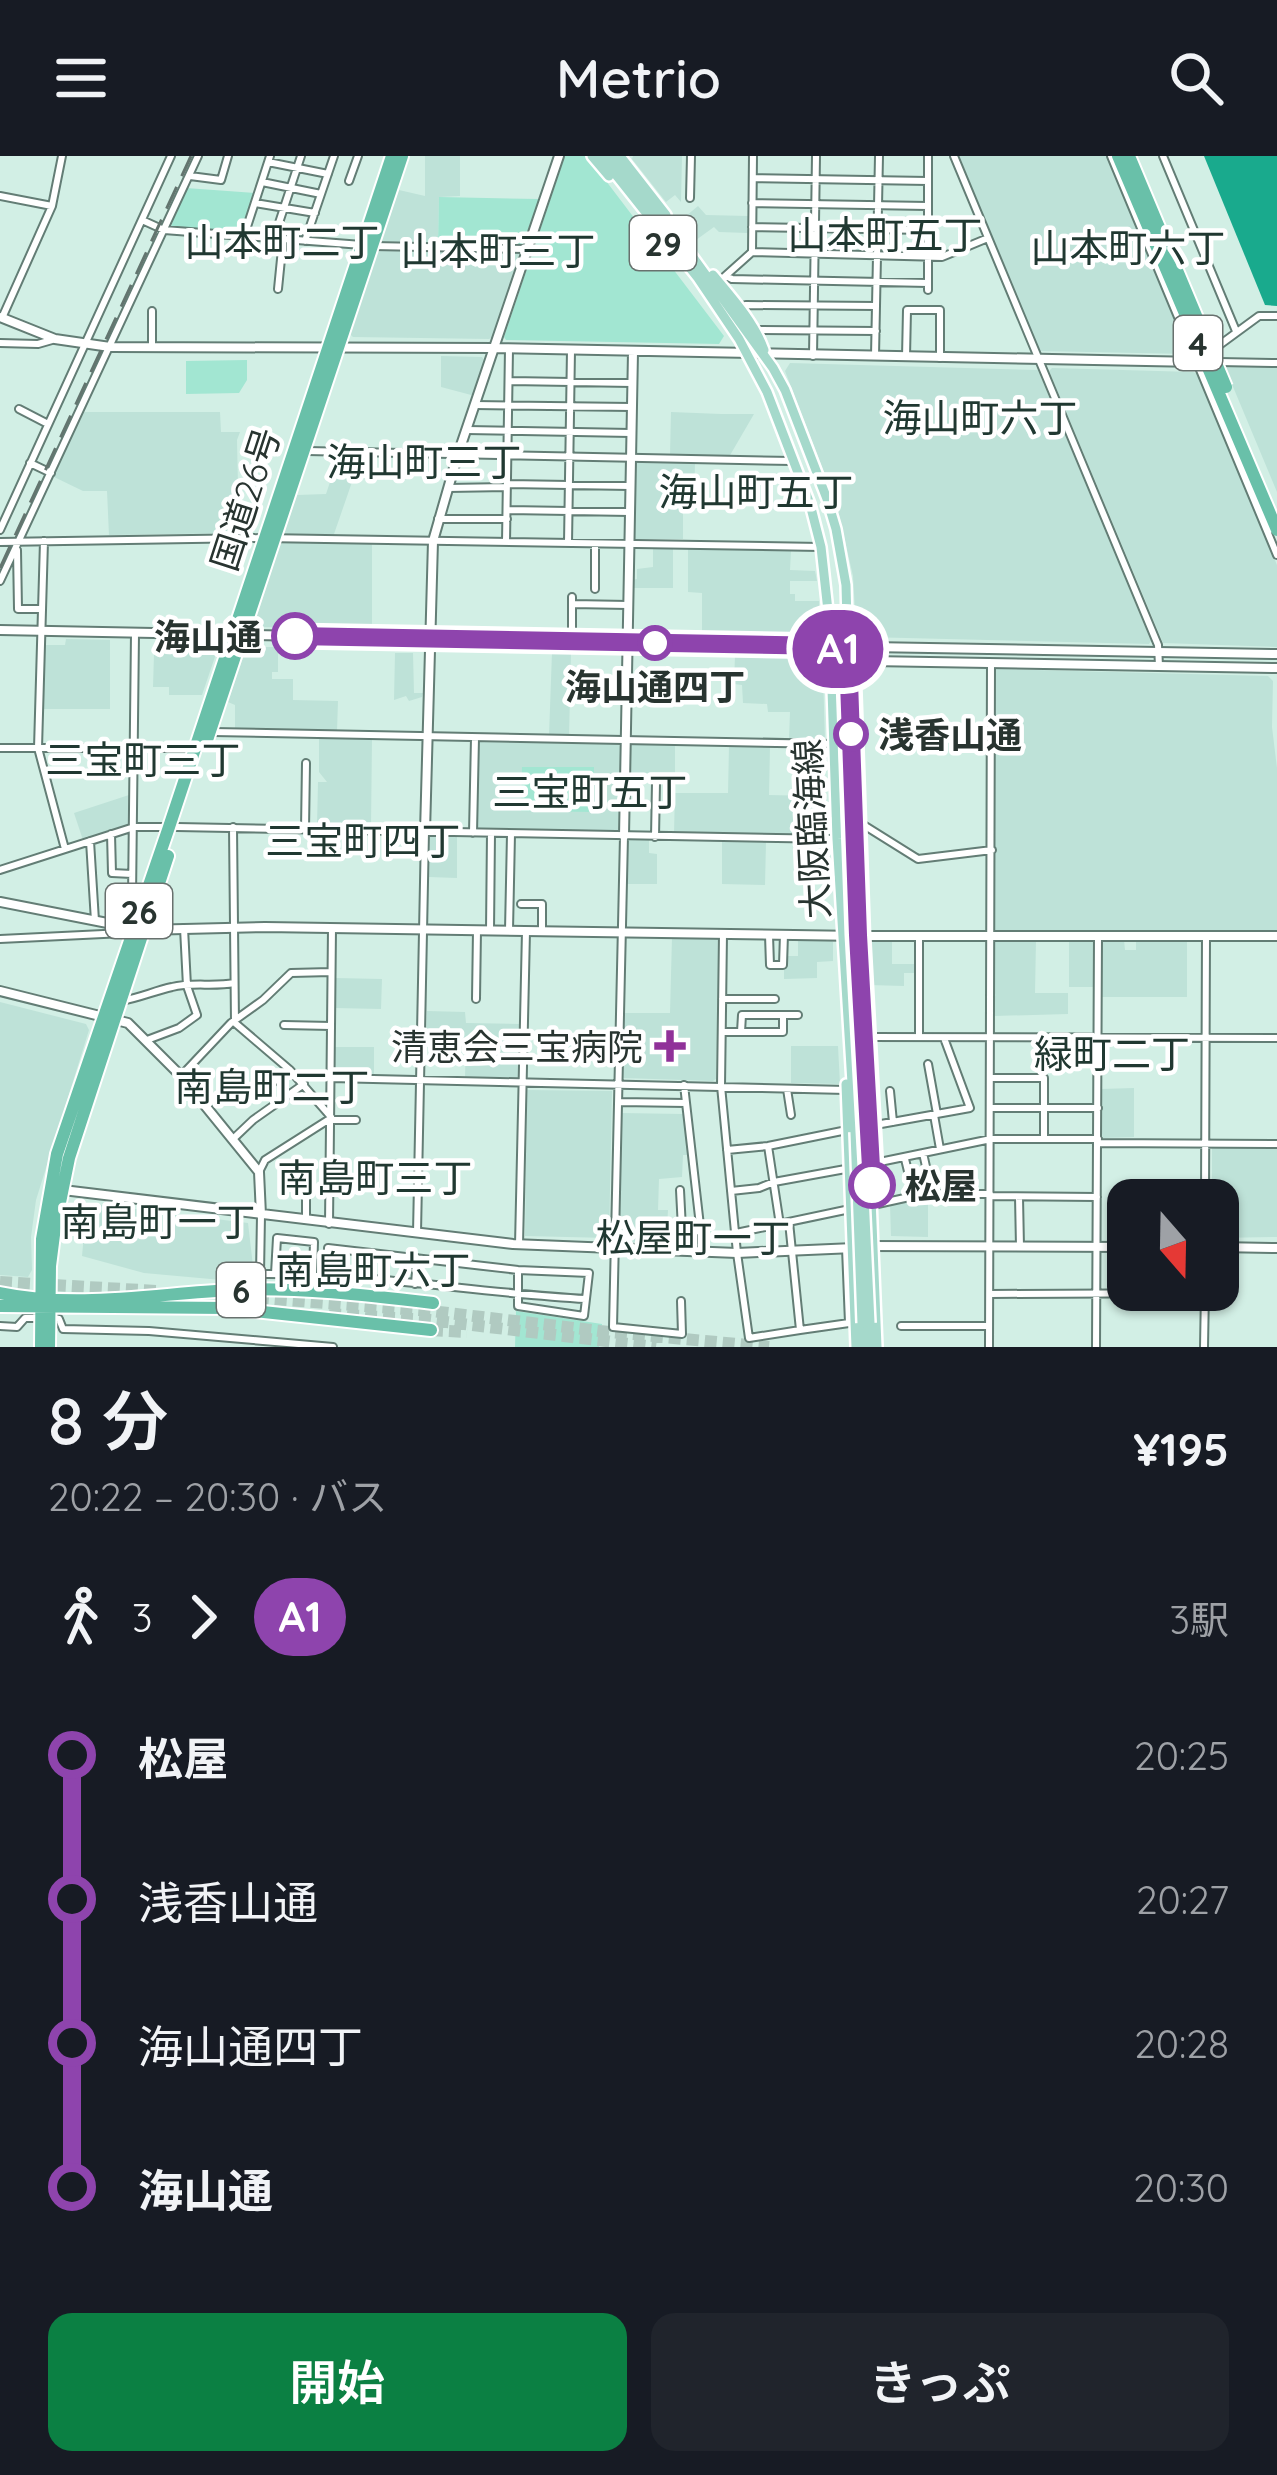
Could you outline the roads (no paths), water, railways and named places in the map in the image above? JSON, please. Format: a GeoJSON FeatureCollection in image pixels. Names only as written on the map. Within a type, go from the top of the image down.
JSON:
{"type":"FeatureCollection","features":[{"type":"Feature","properties":{"kind":"highway","name":"国道26号"},"geometry":{"type":"LineString","coordinates":[[367,246],[392,156]]}},
{"type":"Feature","properties":{"kind":"highway","name":"国道26号"},"geometry":{"type":"LineString","coordinates":[[45,1347],[42,1239],[56,1189],[57,1154],[109,1016],[332,347],[402,156]]}},
{"type":"Feature","properties":{"kind":"highway","name":"4"},"geometry":{"type":"LineString","coordinates":[[1115,156],[1277,530]]}},
{"type":"Feature","properties":{"kind":"highway","name":"4"},"geometry":{"type":"LineString","coordinates":[[1129,156],[1277,509]]}},
{"type":"Feature","properties":{"kind":"highway","name":"国道26号"},"geometry":{"type":"LineString","coordinates":[[270,538],[304,451],[332,347]]}},
{"type":"Feature","properties":{"kind":"highway","name":"国道26号"},"geometry":{"type":"LineString","coordinates":[[109,1016],[121,1001],[142,902],[209,732],[237,635]]}},
{"type":"Feature","properties":{"kind":"highway","name":"6"},"geometry":{"type":"LineString","coordinates":[[45,1314],[117,1299],[276,1289],[433,1303]]}},
{"type":"Feature","properties":{"kind":"highway"},"geometry":{"type":"LineString","coordinates":[[0,1293],[45,1314]]}},
{"type":"Feature","properties":{"kind":"highway"},"geometry":{"type":"LineString","coordinates":[[0,1306],[45,1314]]}},
{"type":"Feature","properties":{"kind":"highway","name":"6"},"geometry":{"type":"LineString","coordinates":[[45,1314],[226,1308],[431,1330]]}},
{"type":"Feature","properties":{"kind":"main road","name":"大阪臨海線"},"geometry":{"type":"LineString","coordinates":[[597,156],[638,196],[766,356],[785,391],[836,529],[846,585],[858,935],[858,1130]]}},
{"type":"Feature","properties":{"kind":"main road","name":"29"},"geometry":{"type":"LineString","coordinates":[[597,156],[733,329]]}},
{"type":"Feature","properties":{"kind":"main road","name":"大阪臨海線"},"geometry":{"type":"LineString","coordinates":[[616,156],[638,196],[748,355],[794,461],[821,547],[867,1347]]}},
{"type":"Feature","properties":{"kind":"main road","name":"29"},"geometry":{"type":"LineString","coordinates":[[616,156],[722,278],[766,356]]}},
{"type":"Feature","properties":{"kind":"main road"},"geometry":{"type":"LineString","coordinates":[[844,935],[841,995],[846,1090],[871,1164],[876,1309],[867,1347]]}},
{"type":"Feature","properties":{"kind":"main road"},"geometry":{"type":"LineString","coordinates":[[858,935],[865,1036],[858,1130],[849,1168],[848,1248],[854,1303],[867,1347]]}},
{"type":"Feature","properties":{"kind":"street"},"geometry":{"type":"LineString","coordinates":[[62,156],[52,206],[1,318],[55,339],[110,347],[495,348],[1277,362]]}},
{"type":"Feature","properties":{"kind":"street"},"geometry":{"type":"LineString","coordinates":[[0,530],[171,156]]}},
{"type":"Feature","properties":{"kind":"street"},"geometry":{"type":"LineString","coordinates":[[0,581],[198,156]]}},
{"type":"Feature","properties":{"kind":"street"},"geometry":{"type":"LineString","coordinates":[[190,176],[221,180],[228,156]]}},
{"type":"Feature","properties":{"kind":"street"},"geometry":{"type":"LineString","coordinates":[[278,289],[278,239],[302,156]]}},
{"type":"Feature","properties":{"kind":"street"},"geometry":{"type":"LineString","coordinates":[[305,241],[334,156]]}},
{"type":"Feature","properties":{"kind":"street"},"geometry":{"type":"LineString","coordinates":[[349,181],[358,156]]}},
{"type":"Feature","properties":{"kind":"street"},"geometry":{"type":"LineString","coordinates":[[417,1233],[433,541],[560,156]]}},
{"type":"Feature","properties":{"kind":"street"},"geometry":{"type":"LineString","coordinates":[[687,192],[691,156]]}},
{"type":"Feature","properties":{"kind":"street"},"geometry":{"type":"LineString","coordinates":[[752,252],[753,156]]}},
{"type":"Feature","properties":{"kind":"street"},"geometry":{"type":"LineString","coordinates":[[813,356],[816,156]]}},
{"type":"Feature","properties":{"kind":"street"},"geometry":{"type":"LineString","coordinates":[[875,356],[879,156]]}},
{"type":"Feature","properties":{"kind":"street"},"geometry":{"type":"LineString","coordinates":[[722,278],[928,286],[928,156]]}},
{"type":"Feature","properties":{"kind":"street"},"geometry":{"type":"LineString","coordinates":[[954,156],[1159,653],[1159,666]]}},
{"type":"Feature","properties":{"kind":"street"},"geometry":{"type":"LineString","coordinates":[[1115,156],[1277,556]]}},
{"type":"Feature","properties":{"kind":"street"},"geometry":{"type":"LineString","coordinates":[[1163,156],[1236,332]]}},
{"type":"Feature","properties":{"kind":"street"},"geometry":{"type":"LineString","coordinates":[[244,236],[269,159],[328,173]]}},
{"type":"Feature","properties":{"kind":"street"},"geometry":{"type":"LineString","coordinates":[[753,178],[928,181]]}},
{"type":"Feature","properties":{"kind":"street"},"geometry":{"type":"LineString","coordinates":[[262,182],[321,194]]}},
{"type":"Feature","properties":{"kind":"street"},"geometry":{"type":"LineString","coordinates":[[0,196],[52,206]]}},
{"type":"Feature","properties":{"kind":"street"},"geometry":{"type":"LineString","coordinates":[[752,202],[928,206]]}},
{"type":"Feature","properties":{"kind":"street"},"geometry":{"type":"LineString","coordinates":[[255,203],[315,213]]}},
{"type":"Feature","properties":{"kind":"street"},"geometry":{"type":"LineString","coordinates":[[142,220],[164,230],[367,246],[527,250]]}},
{"type":"Feature","properties":{"kind":"street"},"geometry":{"type":"LineString","coordinates":[[752,227],[927,230]]}},
{"type":"Feature","properties":{"kind":"street"},"geometry":{"type":"LineString","coordinates":[[722,278],[752,252],[942,257],[988,238]]}},
{"type":"Feature","properties":{"kind":"street"},"geometry":{"type":"LineString","coordinates":[[739,307],[876,306]]}},
{"type":"Feature","properties":{"kind":"street"},"geometry":{"type":"LineString","coordinates":[[905,357],[907,310],[940,310],[940,358]]}},
{"type":"Feature","properties":{"kind":"street"},"geometry":{"type":"LineString","coordinates":[[152,311],[152,347]]}},
{"type":"Feature","properties":{"kind":"street"},"geometry":{"type":"LineString","coordinates":[[1198,362],[1259,316],[1277,316]]}},
{"type":"Feature","properties":{"kind":"street"},"geometry":{"type":"LineString","coordinates":[[23,343],[25,326]]}},
{"type":"Feature","properties":{"kind":"street"},"geometry":{"type":"LineString","coordinates":[[754,330],[876,332]]}},
{"type":"Feature","properties":{"kind":"street"},"geometry":{"type":"LineString","coordinates":[[0,343],[38,344],[55,339]]}},
{"type":"Feature","properties":{"kind":"street"},"geometry":{"type":"LineString","coordinates":[[506,542],[509,349]]}},
{"type":"Feature","properties":{"kind":"street"},"geometry":{"type":"LineString","coordinates":[[568,543],[571,350]]}},
{"type":"Feature","properties":{"kind":"street"},"geometry":{"type":"LineString","coordinates":[[633,352],[613,1327],[682,1334],[682,1301]]}},
{"type":"Feature","properties":{"kind":"street"},"geometry":{"type":"LineString","coordinates":[[509,381],[632,383]]}},
{"type":"Feature","properties":{"kind":"street"},"geometry":{"type":"LineString","coordinates":[[475,405],[632,407]]}},
{"type":"Feature","properties":{"kind":"street"},"geometry":{"type":"LineString","coordinates":[[20,409],[48,424]]}},
{"type":"Feature","properties":{"kind":"street"},"geometry":{"type":"LineString","coordinates":[[467,430],[631,433]]}},
{"type":"Feature","properties":{"kind":"street"},"geometry":{"type":"LineString","coordinates":[[304,451],[794,461]]}},
{"type":"Feature","properties":{"kind":"street"},"geometry":{"type":"LineString","coordinates":[[30,463],[51,473]]}},
{"type":"Feature","properties":{"kind":"street"},"geometry":{"type":"LineString","coordinates":[[448,488],[630,486]]}},
{"type":"Feature","properties":{"kind":"street"},"geometry":{"type":"LineString","coordinates":[[439,519],[630,512]]}},
{"type":"Feature","properties":{"kind":"street"},"geometry":{"type":"LineString","coordinates":[[0,542],[270,538],[821,547]]}},
{"type":"Feature","properties":{"kind":"street"},"geometry":{"type":"LineString","coordinates":[[44,541],[38,748],[65,849]]}},
{"type":"Feature","properties":{"kind":"street"},"geometry":{"type":"LineString","coordinates":[[18,544],[18,609],[41,609]]}},
{"type":"Feature","properties":{"kind":"street"},"geometry":{"type":"LineString","coordinates":[[595,544],[595,589]]}},
{"type":"Feature","properties":{"kind":"street"},"geometry":{"type":"LineString","coordinates":[[572,641],[572,600],[628,605]]}},
{"type":"Feature","properties":{"kind":"street"},"geometry":{"type":"LineString","coordinates":[[0,630],[830,646],[871,661],[1277,668]]}},
{"type":"Feature","properties":{"kind":"street"},"geometry":{"type":"LineString","coordinates":[[134,633],[132,898],[142,902]]}},
{"type":"Feature","properties":{"kind":"street"},"geometry":{"type":"LineString","coordinates":[[848,653],[871,647],[1277,654]]}},
{"type":"Feature","properties":{"kind":"street"},"geometry":{"type":"LineString","coordinates":[[989,1347],[991,664]]}},
{"type":"Feature","properties":{"kind":"street"},"geometry":{"type":"LineString","coordinates":[[209,732],[833,744]]}},
{"type":"Feature","properties":{"kind":"street"},"geometry":{"type":"LineString","coordinates":[[473,832],[475,738]]}},
{"type":"Feature","properties":{"kind":"street"},"geometry":{"type":"LineString","coordinates":[[0,748],[196,748]]}},
{"type":"Feature","properties":{"kind":"street"},"geometry":{"type":"LineString","coordinates":[[304,829],[309,790],[306,763]]}},
{"type":"Feature","properties":{"kind":"street"},"geometry":{"type":"LineString","coordinates":[[655,837],[656,783]]}},
{"type":"Feature","properties":{"kind":"street"},"geometry":{"type":"LineString","coordinates":[[854,819],[918,860],[992,850]]}},
{"type":"Feature","properties":{"kind":"street"},"geometry":{"type":"LineString","coordinates":[[0,869],[134,826],[837,839]]}},
{"type":"Feature","properties":{"kind":"street"},"geometry":{"type":"LineString","coordinates":[[233,827],[235,1023],[290,1070],[331,1118]]}},
{"type":"Feature","properties":{"kind":"street"},"geometry":{"type":"LineString","coordinates":[[490,930],[491,833]]}},
{"type":"Feature","properties":{"kind":"street"},"geometry":{"type":"LineString","coordinates":[[111,834],[112,873],[132,874]]}},
{"type":"Feature","properties":{"kind":"street"},"geometry":{"type":"LineString","coordinates":[[509,931],[511,834]]}},
{"type":"Feature","properties":{"kind":"street"},"geometry":{"type":"LineString","coordinates":[[90,841],[95,921]]}},
{"type":"Feature","properties":{"kind":"street"},"geometry":{"type":"LineString","coordinates":[[0,902],[138,929],[1277,935]]}},
{"type":"Feature","properties":{"kind":"street"},"geometry":{"type":"LineString","coordinates":[[521,904],[542,904],[542,931]]}},
{"type":"Feature","properties":{"kind":"street"},"geometry":{"type":"LineString","coordinates":[[147,1040],[197,1015],[187,986],[184,928]]}},
{"type":"Feature","properties":{"kind":"street"},"geometry":{"type":"LineString","coordinates":[[329,1223],[332,928]]}},
{"type":"Feature","properties":{"kind":"street"},"geometry":{"type":"LineString","coordinates":[[0,939],[138,929]]}},
{"type":"Feature","properties":{"kind":"street"},"geometry":{"type":"LineString","coordinates":[[476,999],[477,930]]}},
{"type":"Feature","properties":{"kind":"street"},"geometry":{"type":"LineString","coordinates":[[519,1245],[526,931]]}},
{"type":"Feature","properties":{"kind":"street"},"geometry":{"type":"LineString","coordinates":[[723,934],[721,1086],[749,1338],[849,1323],[848,1248]]}},
{"type":"Feature","properties":{"kind":"street"},"geometry":{"type":"LineString","coordinates":[[770,934],[770,965],[784,965],[784,934]]}},
{"type":"Feature","properties":{"kind":"street"},"geometry":{"type":"LineString","coordinates":[[1205,1179],[1206,934]]}},
{"type":"Feature","properties":{"kind":"street"},"geometry":{"type":"LineString","coordinates":[[919,935],[919,1037]]}},
{"type":"Feature","properties":{"kind":"street"},"geometry":{"type":"LineString","coordinates":[[1096,1347],[1098,936]]}},
{"type":"Feature","properties":{"kind":"street"},"geometry":{"type":"LineString","coordinates":[[181,1076],[231,1023],[291,973],[332,972]]}},
{"type":"Feature","properties":{"kind":"street"},"geometry":{"type":"LineString","coordinates":[[121,1001],[174,986],[234,983]]}},
{"type":"Feature","properties":{"kind":"street"},"geometry":{"type":"LineString","coordinates":[[0,992],[128,1023],[181,1076],[259,1172]]}},
{"type":"Feature","properties":{"kind":"street"},"geometry":{"type":"LineString","coordinates":[[722,999],[775,999]]}},
{"type":"Feature","properties":{"kind":"street"},"geometry":{"type":"LineString","coordinates":[[741,1032],[742,1015],[798,1015]]}},
{"type":"Feature","properties":{"kind":"street"},"geometry":{"type":"LineString","coordinates":[[722,1032],[783,1033],[783,1015]]}},
{"type":"Feature","properties":{"kind":"street"},"geometry":{"type":"LineString","coordinates":[[284,1025],[331,1026]]}},
{"type":"Feature","properties":{"kind":"street"},"geometry":{"type":"LineString","coordinates":[[865,1036],[1277,1038]]}},
{"type":"Feature","properties":{"kind":"street"},"geometry":{"type":"LineString","coordinates":[[728,1150],[970,1108],[944,1038]]}},
{"type":"Feature","properties":{"kind":"street"},"geometry":{"type":"LineString","coordinates":[[928,1064],[940,1149]]}},
{"type":"Feature","properties":{"kind":"street"},"geometry":{"type":"LineString","coordinates":[[268,1086],[290,1070]]}},
{"type":"Feature","properties":{"kind":"street"},"geometry":{"type":"LineString","coordinates":[[331,1078],[846,1090]]}},
{"type":"Feature","properties":{"kind":"street"},"geometry":{"type":"LineString","coordinates":[[991,1078],[1044,1078],[1044,1139]]}},
{"type":"Feature","properties":{"kind":"street"},"geometry":{"type":"LineString","coordinates":[[233,1139],[304,1084]]}},
{"type":"Feature","properties":{"kind":"street"},"geometry":{"type":"LineString","coordinates":[[684,1085],[703,1252]]}},
{"type":"Feature","properties":{"kind":"street"},"geometry":{"type":"LineString","coordinates":[[787,1088],[791,1115]]}},
{"type":"Feature","properties":{"kind":"street"},"geometry":{"type":"LineString","coordinates":[[890,1090],[893,1122]]}},
{"type":"Feature","properties":{"kind":"street"},"geometry":{"type":"LineString","coordinates":[[620,1102],[686,1102]]}},
{"type":"Feature","properties":{"kind":"street"},"geometry":{"type":"LineString","coordinates":[[991,1108],[1098,1108]]}},
{"type":"Feature","properties":{"kind":"street"},"geometry":{"type":"LineString","coordinates":[[356,1120],[331,1118],[266,1159],[259,1172],[260,1274],[586,1299]]}},
{"type":"Feature","properties":{"kind":"street"},"geometry":{"type":"LineString","coordinates":[[731,1191],[991,1138],[1277,1144]]}},
{"type":"Feature","properties":{"kind":"street"},"geometry":{"type":"LineString","coordinates":[[769,1146],[793,1249],[800,1330]]}},
{"type":"Feature","properties":{"kind":"street"},"geometry":{"type":"LineString","coordinates":[[923,1153],[932,1194]]}},
{"type":"Feature","properties":{"kind":"street"},"geometry":{"type":"LineString","coordinates":[[905,1157],[914,1196]]}},
{"type":"Feature","properties":{"kind":"street"},"geometry":{"type":"LineString","coordinates":[[56,1189],[519,1245],[737,1253],[873,1246],[1107,1246]]}},
{"type":"Feature","properties":{"kind":"street"},"geometry":{"type":"LineString","coordinates":[[306,1191],[306,1220]]}},
{"type":"Feature","properties":{"kind":"street"},"geometry":{"type":"LineString","coordinates":[[696,1193],[680,1192],[684,1232],[700,1231]]}},
{"type":"Feature","properties":{"kind":"street"},"geometry":{"type":"LineString","coordinates":[[873,1205],[932,1194],[1097,1197]]}},
{"type":"Feature","properties":{"kind":"street"},"geometry":{"type":"LineString","coordinates":[[1019,1196],[1020,1247]]}},
{"type":"Feature","properties":{"kind":"street"},"geometry":{"type":"LineString","coordinates":[[735,1234],[850,1209]]}},
{"type":"Feature","properties":{"kind":"street"},"geometry":{"type":"LineString","coordinates":[[275,1274],[277,1238],[314,1242],[313,1276]]}},
{"type":"Feature","properties":{"kind":"street"},"geometry":{"type":"LineString","coordinates":[[1239,1247],[1277,1248]]}},
{"type":"Feature","properties":{"kind":"street"},"geometry":{"type":"LineString","coordinates":[[327,1277],[328,1248],[518,1270],[589,1273],[584,1316],[518,1306],[518,1270]]}},
{"type":"Feature","properties":{"kind":"street"},"geometry":{"type":"LineString","coordinates":[[415,1285],[416,1258]]}},
{"type":"Feature","properties":{"kind":"street"},"geometry":{"type":"LineString","coordinates":[[990,1294],[1107,1294]]}},
{"type":"Feature","properties":{"kind":"street"},"geometry":{"type":"LineString","coordinates":[[1204,1311],[1204,1347]]}},
{"type":"Feature","properties":{"kind":"street"},"geometry":{"type":"LineString","coordinates":[[0,1326],[17,1327],[25,1318],[45,1314],[59,1319],[63,1329],[149,1331],[333,1347]]}},
{"type":"Feature","properties":{"kind":"street"},"geometry":{"type":"LineString","coordinates":[[901,1326],[989,1326]]}},
{"type":"Feature","properties":{"kind":"tunnel"},"geometry":{"type":"LineString","coordinates":[[0,1282],[158,1291]]}},
{"type":"Feature","properties":{"kind":"tunnel"},"geometry":{"type":"LineString","coordinates":[[221,1295],[431,1311],[769,1347]]}},
{"type":"Feature","properties":{"kind":"tunnel"},"geometry":{"type":"LineString","coordinates":[[329,1314],[430,1320],[656,1347]]}},
{"type":"Feature","properties":{"kind":"tunnel"},"geometry":{"type":"LineString","coordinates":[[431,1330],[467,1332]]}},
{"type":"Feature","properties":{"kind":"railway"},"geometry":{"type":"LineString","coordinates":[[0,568],[191,156]]}},
{"type":"Feature","properties":{"kind":"place","name":"海山通"},"geometry":{"type":"Point","coordinates":[295,636]}},
{"type":"Feature","properties":{"kind":"place","name":"海山通四丁"},"geometry":{"type":"Point","coordinates":[655,643]}},
{"type":"Feature","properties":{"kind":"place","name":"浅香山通"},"geometry":{"type":"Point","coordinates":[851,734]}},
{"type":"Feature","properties":{"kind":"place","name":"清恵会三宝病院"},"geometry":{"type":"Point","coordinates":[670,1046]}},
{"type":"Feature","properties":{"kind":"place","name":"松屋"},"geometry":{"type":"Point","coordinates":[872,1185]}},
{"type":"Feature","properties":{"kind":"district","name":"山本町五丁"},"geometry":{"type":"Point","coordinates":[885,234]}},
{"type":"Feature","properties":{"kind":"district","name":"山本町二丁"},"geometry":{"type":"Point","coordinates":[282,241]}},
{"type":"Feature","properties":{"kind":"district","name":"山本町六丁"},"geometry":{"type":"Point","coordinates":[1128,247]}},
{"type":"Feature","properties":{"kind":"district","name":"山本町三丁"},"geometry":{"type":"Point","coordinates":[498,250]}},
{"type":"Feature","properties":{"kind":"district","name":"海山町六丁"},"geometry":{"type":"Point","coordinates":[980,417]}},
{"type":"Feature","properties":{"kind":"district","name":"海山町三丁"},"geometry":{"type":"Point","coordinates":[424,461]}},
{"type":"Feature","properties":{"kind":"district","name":"海山町五丁"},"geometry":{"type":"Point","coordinates":[756,491]}},
{"type":"Feature","properties":{"kind":"district","name":"三宝町三丁"},"geometry":{"type":"Point","coordinates":[143,759]}},
{"type":"Feature","properties":{"kind":"district","name":"三宝町五丁"},"geometry":{"type":"Point","coordinates":[590,791]}},
{"type":"Feature","properties":{"kind":"district","name":"三宝町四丁"},"geometry":{"type":"Point","coordinates":[363,840]}},
{"type":"Feature","properties":{"kind":"district","name":"緑町二丁"},"geometry":{"type":"Point","coordinates":[1112,1053]}},
{"type":"Feature","properties":{"kind":"district","name":"南島町二丁"},"geometry":{"type":"Point","coordinates":[272,1086]}},
{"type":"Feature","properties":{"kind":"district","name":"南島町三丁"},"geometry":{"type":"Point","coordinates":[375,1177]}},
{"type":"Feature","properties":{"kind":"district","name":"南島町一丁"},"geometry":{"type":"Point","coordinates":[158,1221]}},
{"type":"Feature","properties":{"kind":"district","name":"松屋町一丁"},"geometry":{"type":"Point","coordinates":[693,1237]}},
{"type":"Feature","properties":{"kind":"district","name":"南島町六丁"},"geometry":{"type":"Point","coordinates":[373,1269]}}]}
